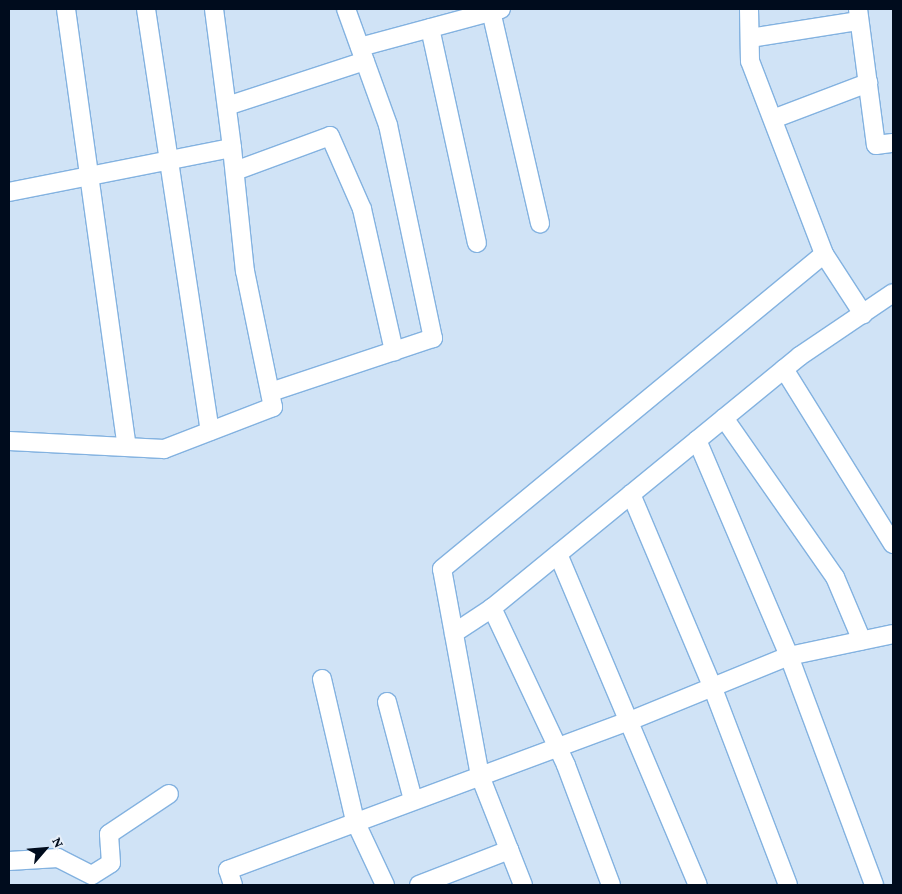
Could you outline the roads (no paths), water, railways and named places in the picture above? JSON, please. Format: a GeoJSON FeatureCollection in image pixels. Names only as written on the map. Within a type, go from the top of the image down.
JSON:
{"type":"FeatureCollection","features":[{"type":"Feature","properties":{"kind":"street"},"geometry":{"type":"LineString","coordinates":[[66,9],[128,447]]}},
{"type":"Feature","properties":{"kind":"street"},"geometry":{"type":"LineString","coordinates":[[146,9],[167,161],[210,432]]}},
{"type":"Feature","properties":{"kind":"street"},"geometry":{"type":"LineString","coordinates":[[9,441],[164,449],[273,407],[245,271],[235,170],[214,9]]}},
{"type":"Feature","properties":{"kind":"street"},"geometry":{"type":"LineString","coordinates":[[270,392],[433,338],[388,125],[346,9]]}},
{"type":"Feature","properties":{"kind":"street"},"geometry":{"type":"LineString","coordinates":[[749,9],[750,61],[824,254],[862,314]]}},
{"type":"Feature","properties":{"kind":"street"},"geometry":{"type":"LineString","coordinates":[[227,106],[430,28],[496,10],[540,223]]}},
{"type":"Feature","properties":{"kind":"street"},"geometry":{"type":"LineString","coordinates":[[750,38],[859,15],[876,145],[893,143]]}},
{"type":"Feature","properties":{"kind":"street"},"geometry":{"type":"LineString","coordinates":[[430,28],[477,243]]}},
{"type":"Feature","properties":{"kind":"street"},"geometry":{"type":"LineString","coordinates":[[773,119],[868,83]]}},
{"type":"Feature","properties":{"kind":"street"},"geometry":{"type":"LineString","coordinates":[[235,170],[330,136],[362,209],[394,351]]}},
{"type":"Feature","properties":{"kind":"street"},"geometry":{"type":"LineString","coordinates":[[9,192],[232,148]]}},
{"type":"Feature","properties":{"kind":"street"},"geometry":{"type":"LineString","coordinates":[[522,885],[480,776],[442,569],[824,254]]}},
{"type":"Feature","properties":{"kind":"street"},"geometry":{"type":"LineString","coordinates":[[454,633],[492,608],[784,369],[893,293]]}},
{"type":"Feature","properties":{"kind":"street"},"geometry":{"type":"LineString","coordinates":[[784,369],[893,544]]}},
{"type":"Feature","properties":{"kind":"street"},"geometry":{"type":"LineString","coordinates":[[724,418],[838,582],[862,641]]}},
{"type":"Feature","properties":{"kind":"street"},"geometry":{"type":"LineString","coordinates":[[697,440],[789,656],[873,885]]}},
{"type":"Feature","properties":{"kind":"street"},"geometry":{"type":"LineString","coordinates":[[631,494],[712,686],[788,885]]}},
{"type":"Feature","properties":{"kind":"street"},"geometry":{"type":"LineString","coordinates":[[558,554],[627,722],[698,885]]}},
{"type":"Feature","properties":{"kind":"street"},"geometry":{"type":"LineString","coordinates":[[492,608],[558,748],[611,885]]}},
{"type":"Feature","properties":{"kind":"street"},"geometry":{"type":"LineString","coordinates":[[233,885],[228,870],[355,821],[627,722],[789,656],[893,634]]}},
{"type":"Feature","properties":{"kind":"street"},"geometry":{"type":"LineString","coordinates":[[322,678],[355,821],[384,885]]}},
{"type":"Feature","properties":{"kind":"street"},"geometry":{"type":"LineString","coordinates":[[387,702],[413,800]]}},
{"type":"Feature","properties":{"kind":"street"},"geometry":{"type":"LineString","coordinates":[[9,861],[58,858],[92,875],[111,863],[109,834],[169,794]]}},
{"type":"Feature","properties":{"kind":"street"},"geometry":{"type":"LineString","coordinates":[[419,885],[509,850]]}}]}
